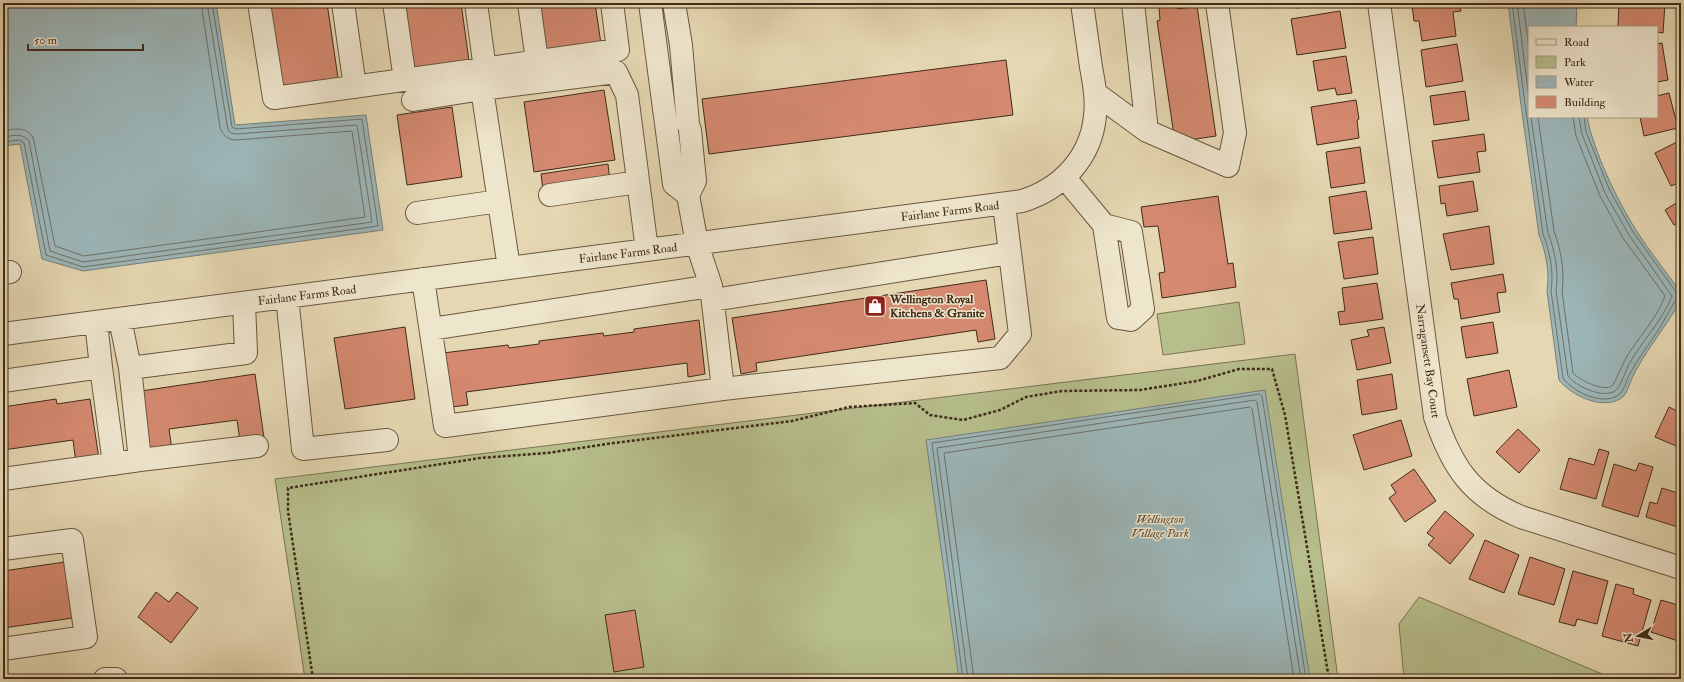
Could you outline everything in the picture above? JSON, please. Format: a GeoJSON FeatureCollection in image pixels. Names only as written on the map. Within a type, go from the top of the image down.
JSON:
{"type":"FeatureCollection","features":[{"type":"Feature","properties":{"kind":"street"},"geometry":{"type":"LineString","coordinates":[[259,3],[274,98],[405,80],[483,79],[616,72],[627,95],[647,250]]}},
{"type":"Feature","properties":{"kind":"street"},"geometry":{"type":"LineString","coordinates":[[343,3],[355,87]]}},
{"type":"Feature","properties":{"kind":"street"},"geometry":{"type":"LineString","coordinates":[[394,3],[405,80]]}},
{"type":"Feature","properties":{"kind":"street"},"geometry":{"type":"LineString","coordinates":[[476,3],[483,79],[509,268]]}},
{"type":"Feature","properties":{"kind":"street"},"geometry":{"type":"LineString","coordinates":[[529,3],[536,61]]}},
{"type":"Feature","properties":{"kind":"street"},"geometry":{"type":"LineString","coordinates":[[413,100],[536,61],[618,50],[612,3]]}},
{"type":"Feature","properties":{"kind":"street"},"geometry":{"type":"LineString","coordinates":[[650,3],[674,184],[688,195]]}},
{"type":"Feature","properties":{"kind":"street"},"geometry":{"type":"LineString","coordinates":[[674,3],[681,45],[695,181],[688,195],[697,244],[712,293],[723,389]]}},
{"type":"Feature","properties":{"kind":"street","name":"Fairlane Farms Road"},"geometry":{"type":"LineString","coordinates":[[3,334],[1022,201],[1035,197],[1056,185],[1064,178],[1080,160],[1090,139],[1095,116],[1095,93],[1082,3]]}},
{"type":"Feature","properties":{"kind":"street"},"geometry":{"type":"LineString","coordinates":[[1133,3],[1147,131]]}},
{"type":"Feature","properties":{"kind":"street"},"geometry":{"type":"LineString","coordinates":[[1095,93],[1147,131],[1228,166],[1235,133],[1217,3]]}},
{"type":"Feature","properties":{"kind":"street","name":"Narragansett Bay Court"},"geometry":{"type":"LineString","coordinates":[[1379,3],[1435,417],[1444,443],[1455,465],[1468,482],[1483,496],[1501,509],[1521,517],[1681,568]]}},
{"type":"Feature","properties":{"kind":"street"},"geometry":{"type":"LineString","coordinates":[[1064,178],[1104,225]]}},
{"type":"Feature","properties":{"kind":"street"},"geometry":{"type":"LineString","coordinates":[[550,195],[638,182]]}},
{"type":"Feature","properties":{"kind":"street"},"geometry":{"type":"LineString","coordinates":[[417,213],[499,202]]}},
{"type":"Feature","properties":{"kind":"street"},"geometry":{"type":"LineString","coordinates":[[423,280],[445,426],[723,389],[1000,358],[1020,334],[1004,204]]}},
{"type":"Feature","properties":{"kind":"street"},"geometry":{"type":"LineString","coordinates":[[431,329],[1010,253]]}},
{"type":"Feature","properties":{"kind":"street"},"geometry":{"type":"LineString","coordinates":[[287,297],[303,449],[387,440]]}},
{"type":"Feature","properties":{"kind":"street"},"geometry":{"type":"LineString","coordinates":[[130,368],[246,353],[244,303]]}},
{"type":"Feature","properties":{"kind":"street"},"geometry":{"type":"LineString","coordinates":[[120,319],[130,368],[140,460]]}},
{"type":"Feature","properties":{"kind":"street"},"geometry":{"type":"LineString","coordinates":[[96,322],[114,464]]}},
{"type":"Feature","properties":{"kind":"street"},"geometry":{"type":"LineString","coordinates":[[3,381],[101,367]]}},
{"type":"Feature","properties":{"kind":"street"},"geometry":{"type":"LineString","coordinates":[[3,479],[257,446]]}},
{"type":"Feature","properties":{"kind":"street"},"geometry":{"type":"LineString","coordinates":[[3,549],[72,540],[86,637],[3,649]]}},
{"type":"Feature","properties":{"kind":"street"},"geometry":{"type":"LineString","coordinates":[[105,679],[116,679]]}},
{"type":"Feature","properties":{"kind":"path"},"geometry":{"type":"LineString","coordinates":[[313,679],[288,510],[288,488],[480,458],[547,454],[614,443],[792,421],[849,407],[915,403],[930,415],[963,420],[1000,410],[1026,397],[1062,391],[1140,390],[1197,381],[1240,369],[1272,369],[1285,415],[1329,679]]}},
{"type":"Feature","properties":{"kind":"green space"},"geometry":{"type":"Polygon","coordinates":[[[1239,302],[1245,344],[1163,355],[1157,314],[1239,302]]]}},
{"type":"Feature","properties":{"kind":"green space","name":"Wellington Village Park"},"geometry":{"type":"Polygon","coordinates":[[[1295,354],[1338,679],[305,679],[275,479],[1295,354]]]}},
{"type":"Feature","properties":{"kind":"green space"},"geometry":{"type":"Polygon","coordinates":[[[1419,597],[1614,679],[1404,679],[1399,624],[1419,597]]]}},
{"type":"Feature","properties":{"kind":"water"},"geometry":{"type":"Polygon","coordinates":[[[3,3],[216,3],[235,125],[366,115],[383,230],[83,271],[42,259],[20,144],[3,146],[3,3]]]}},
{"type":"Feature","properties":{"kind":"water"},"geometry":{"type":"Polygon","coordinates":[[[1508,3],[1577,3],[1576,26],[1528,26],[1528,118],[1587,118],[1595,145],[1621,205],[1641,238],[1679,290],[1680,298],[1677,307],[1642,360],[1632,378],[1628,390],[1620,399],[1612,402],[1596,402],[1579,396],[1564,386],[1559,380],[1547,291],[1547,263],[1544,248],[1539,235],[1508,3]]]}},
{"type":"Feature","properties":{"kind":"water"},"geometry":{"type":"Polygon","coordinates":[[[1265,390],[1310,679],[959,679],[926,440],[1265,390]]]}},
{"type":"Feature","properties":{"kind":"building"},"geometry":{"type":"Polygon","coordinates":[[[270,3],[327,3],[338,78],[282,86],[270,3]]]}},
{"type":"Feature","properties":{"kind":"building"},"geometry":{"type":"Polygon","coordinates":[[[404,3],[461,3],[469,61],[414,69],[404,3]]]}},
{"type":"Feature","properties":{"kind":"building"},"geometry":{"type":"Polygon","coordinates":[[[539,3],[595,3],[601,44],[546,52],[539,3]]]}},
{"type":"Feature","properties":{"kind":"building"},"geometry":{"type":"Polygon","coordinates":[[[1295,3],[1329,3],[1296,8],[1295,3]]]}},
{"type":"Feature","properties":{"kind":"building"},"geometry":{"type":"Polygon","coordinates":[[[1427,3],[1459,3],[1461,11],[1453,12],[1456,36],[1422,41],[1419,21],[1414,21],[1412,5],[1427,3]]]}},
{"type":"Feature","properties":{"kind":"building"},"geometry":{"type":"Polygon","coordinates":[[[1619,3],[1665,3],[1663,33],[1658,32],[1658,26],[1618,26],[1619,3]]]}},
{"type":"Feature","properties":{"kind":"building"},"geometry":{"type":"Polygon","coordinates":[[[1177,4],[1178,9],[1197,6],[1216,136],[1175,142],[1157,21],[1160,20],[1159,7],[1177,4]]]}},
{"type":"Feature","properties":{"kind":"building"},"geometry":{"type":"Polygon","coordinates":[[[1340,11],[1346,48],[1297,55],[1291,19],[1340,11]]]}},
{"type":"Feature","properties":{"kind":"building"},"geometry":{"type":"Polygon","coordinates":[[[1662,43],[1668,80],[1658,82],[1658,44],[1662,43]]]}},
{"type":"Feature","properties":{"kind":"building"},"geometry":{"type":"Polygon","coordinates":[[[1457,44],[1463,81],[1426,87],[1421,50],[1457,44]]]}},
{"type":"Feature","properties":{"kind":"building"},"geometry":{"type":"Polygon","coordinates":[[[1346,56],[1352,93],[1337,95],[1335,88],[1318,91],[1313,61],[1346,56]]]}},
{"type":"Feature","properties":{"kind":"building"},"geometry":{"type":"Polygon","coordinates":[[[1006,60],[1013,115],[709,154],[702,99],[1006,60]]]}},
{"type":"Feature","properties":{"kind":"building"},"geometry":{"type":"Polygon","coordinates":[[[604,90],[615,160],[534,172],[524,102],[604,90]]]}},
{"type":"Feature","properties":{"kind":"building"},"geometry":{"type":"Polygon","coordinates":[[[1465,91],[1469,120],[1434,125],[1430,96],[1465,91]]]}},
{"type":"Feature","properties":{"kind":"building"},"geometry":{"type":"Polygon","coordinates":[[[1669,93],[1678,128],[1644,136],[1640,118],[1658,118],[1658,96],[1669,93]]]}},
{"type":"Feature","properties":{"kind":"building"},"geometry":{"type":"Polygon","coordinates":[[[1356,100],[1359,119],[1357,120],[1359,138],[1317,145],[1311,107],[1356,100]]]}},
{"type":"Feature","properties":{"kind":"building"},"geometry":{"type":"Polygon","coordinates":[[[452,107],[462,177],[407,185],[397,115],[452,107]]]}},
{"type":"Feature","properties":{"kind":"building"},"geometry":{"type":"Polygon","coordinates":[[[1484,134],[1486,151],[1477,152],[1480,172],[1438,178],[1432,141],[1484,134]]]}},
{"type":"Feature","properties":{"kind":"building"},"geometry":{"type":"Polygon","coordinates":[[[1681,140],[1681,182],[1671,186],[1655,153],[1681,140]]]}},
{"type":"Feature","properties":{"kind":"building"},"geometry":{"type":"Polygon","coordinates":[[[1360,147],[1365,183],[1331,188],[1326,152],[1360,147]]]}},
{"type":"Feature","properties":{"kind":"building"},"geometry":{"type":"Polygon","coordinates":[[[608,164],[610,182],[543,191],[541,174],[608,164]]]}},
{"type":"Feature","properties":{"kind":"building"},"geometry":{"type":"Polygon","coordinates":[[[1473,181],[1478,211],[1447,216],[1445,203],[1441,204],[1439,186],[1473,181]]]}},
{"type":"Feature","properties":{"kind":"building"},"geometry":{"type":"Polygon","coordinates":[[[1366,191],[1372,229],[1334,234],[1329,197],[1366,191]]]}},
{"type":"Feature","properties":{"kind":"building"},"geometry":{"type":"Polygon","coordinates":[[[1218,196],[1228,264],[1233,263],[1236,287],[1162,298],[1159,273],[1165,272],[1158,226],[1144,227],[1141,207],[1218,196]]]}},
{"type":"Feature","properties":{"kind":"building"},"geometry":{"type":"Polygon","coordinates":[[[1681,200],[1681,221],[1674,225],[1665,210],[1681,200]]]}},
{"type":"Feature","properties":{"kind":"building"},"geometry":{"type":"Polygon","coordinates":[[[1489,226],[1494,264],[1451,270],[1443,234],[1489,226]]]}},
{"type":"Feature","properties":{"kind":"building"},"geometry":{"type":"Polygon","coordinates":[[[1373,237],[1378,274],[1344,279],[1338,242],[1373,237]]]}},
{"type":"Feature","properties":{"kind":"building"},"geometry":{"type":"Polygon","coordinates":[[[1503,274],[1506,292],[1497,293],[1500,312],[1461,319],[1458,299],[1454,299],[1451,283],[1503,274]]]}},
{"type":"Feature","properties":{"kind":"building"},"geometry":{"type":"Polygon","coordinates":[[[986,280],[995,339],[978,342],[976,330],[756,363],[757,371],[741,374],[732,318],[986,280]]]}},
{"type":"Feature","properties":{"kind":"building"},"geometry":{"type":"Polygon","coordinates":[[[1377,283],[1383,319],[1340,325],[1338,312],[1345,311],[1342,288],[1377,283]]]}},
{"type":"Feature","properties":{"kind":"building"},"geometry":{"type":"Polygon","coordinates":[[[699,320],[705,374],[688,377],[687,363],[466,392],[468,405],[451,407],[443,353],[508,345],[509,348],[539,344],[539,341],[603,333],[604,336],[634,332],[634,329],[699,320]]]}},
{"type":"Feature","properties":{"kind":"building"},"geometry":{"type":"Polygon","coordinates":[[[1493,322],[1498,353],[1466,358],[1461,327],[1493,322]]]}},
{"type":"Feature","properties":{"kind":"building"},"geometry":{"type":"Polygon","coordinates":[[[405,327],[415,399],[345,409],[334,338],[405,327]]]}},
{"type":"Feature","properties":{"kind":"building"},"geometry":{"type":"Polygon","coordinates":[[[1384,327],[1391,363],[1357,370],[1351,340],[1369,336],[1367,330],[1384,327]]]}},
{"type":"Feature","properties":{"kind":"building"},"geometry":{"type":"Polygon","coordinates":[[[1509,370],[1517,407],[1474,416],[1467,379],[1509,370]]]}},
{"type":"Feature","properties":{"kind":"building"},"geometry":{"type":"Polygon","coordinates":[[[255,374],[264,438],[240,441],[237,420],[169,429],[172,450],[149,453],[141,391],[255,374]]]}},
{"type":"Feature","properties":{"kind":"building"},"geometry":{"type":"Polygon","coordinates":[[[1392,374],[1397,409],[1362,415],[1357,380],[1392,374]]]}},
{"type":"Feature","properties":{"kind":"building"},"geometry":{"type":"Polygon","coordinates":[[[56,399],[57,404],[90,399],[99,459],[76,463],[73,440],[3,450],[3,407],[56,399]]]}},
{"type":"Feature","properties":{"kind":"building"},"geometry":{"type":"Polygon","coordinates":[[[1669,407],[1681,413],[1681,448],[1655,437],[1669,407]]]}},
{"type":"Feature","properties":{"kind":"building"},"geometry":{"type":"Polygon","coordinates":[[[1401,420],[1412,456],[1364,470],[1353,435],[1401,420]]]}},
{"type":"Feature","properties":{"kind":"building"},"geometry":{"type":"Polygon","coordinates":[[[1518,429],[1540,450],[1519,473],[1496,452],[1518,429]]]}},
{"type":"Feature","properties":{"kind":"building"},"geometry":{"type":"Polygon","coordinates":[[[1599,449],[1609,452],[1596,499],[1560,489],[1569,458],[1594,465],[1599,449]]]}},
{"type":"Feature","properties":{"kind":"building"},"geometry":{"type":"Polygon","coordinates":[[[1639,463],[1653,467],[1638,517],[1602,506],[1614,464],[1636,471],[1639,463]]]}},
{"type":"Feature","properties":{"kind":"building"},"geometry":{"type":"Polygon","coordinates":[[[1414,469],[1436,501],[1405,522],[1389,498],[1396,493],[1391,485],[1414,469]]]}},
{"type":"Feature","properties":{"kind":"building"},"geometry":{"type":"Polygon","coordinates":[[[1662,488],[1681,494],[1681,528],[1646,517],[1650,502],[1657,504],[1662,488]]]}},
{"type":"Feature","properties":{"kind":"building"},"geometry":{"type":"Polygon","coordinates":[[[1445,511],[1474,535],[1450,564],[1428,545],[1434,538],[1427,533],[1445,511]]]}},
{"type":"Feature","properties":{"kind":"building"},"geometry":{"type":"Polygon","coordinates":[[[1485,540],[1519,555],[1504,593],[1469,579],[1485,540]]]}},
{"type":"Feature","properties":{"kind":"building"},"geometry":{"type":"Polygon","coordinates":[[[1530,557],[1565,569],[1554,605],[1518,594],[1530,557]]]}},
{"type":"Feature","properties":{"kind":"building"},"geometry":{"type":"Polygon","coordinates":[[[65,562],[73,618],[3,628],[3,571],[65,562]]]}},
{"type":"Feature","properties":{"kind":"building"},"geometry":{"type":"Polygon","coordinates":[[[1573,571],[1608,581],[1597,624],[1577,619],[1575,626],[1559,622],[1573,571]]]}},
{"type":"Feature","properties":{"kind":"building"},"geometry":{"type":"Polygon","coordinates":[[[1616,584],[1634,589],[1633,594],[1651,600],[1638,646],[1602,636],[1616,584]]]}},
{"type":"Feature","properties":{"kind":"building"},"geometry":{"type":"Polygon","coordinates":[[[156,592],[169,602],[177,592],[198,608],[171,643],[138,617],[156,592]]]}},
{"type":"Feature","properties":{"kind":"building"},"geometry":{"type":"Polygon","coordinates":[[[1661,600],[1681,606],[1681,642],[1651,632],[1661,600]]]}},
{"type":"Feature","properties":{"kind":"building"},"geometry":{"type":"Polygon","coordinates":[[[635,610],[644,667],[614,672],[605,615],[635,610]]]}},
{"type":"Feature","properties":{"kind":"place","name":"Wellington Royal Kitchens & Granite"},"geometry":{"type":"Point","coordinates":[875,306]}}]}
